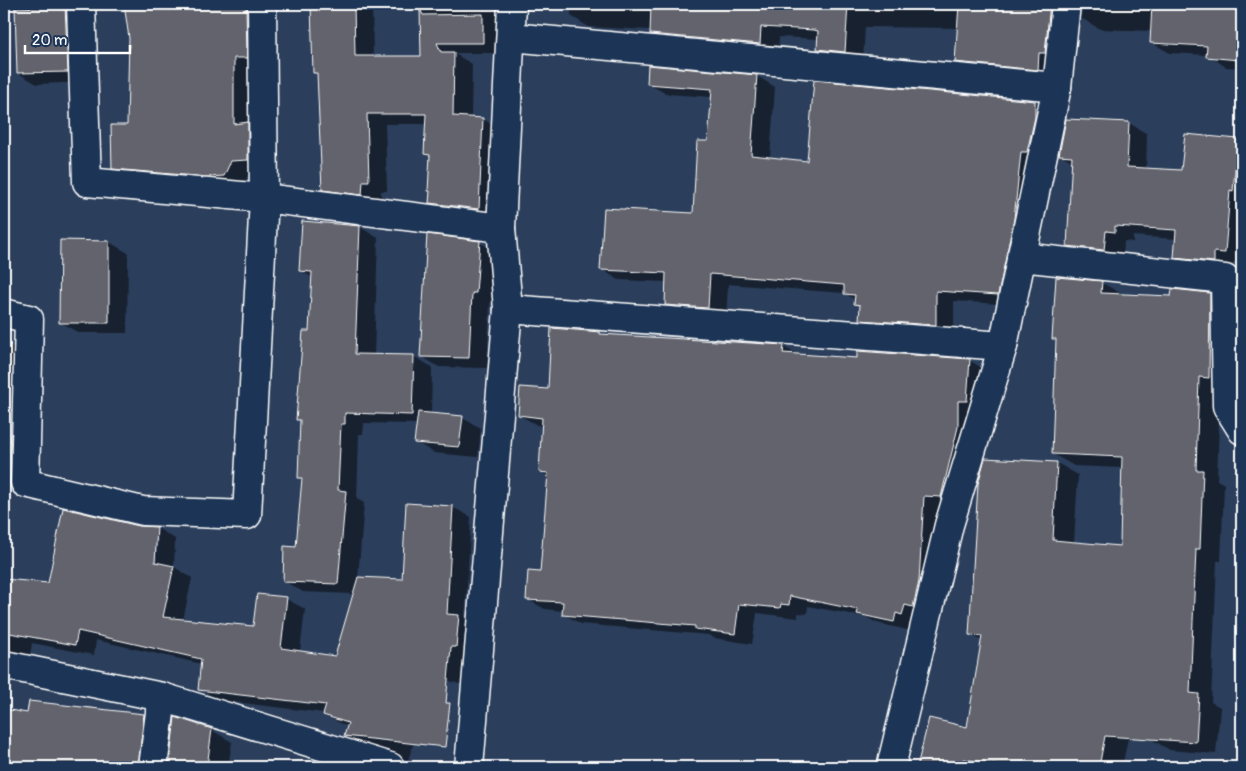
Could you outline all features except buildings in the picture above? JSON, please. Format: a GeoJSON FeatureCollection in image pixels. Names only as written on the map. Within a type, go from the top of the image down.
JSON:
{"type":"FeatureCollection","features":[{"type":"Feature","properties":{"kind":"street"},"geometry":{"type":"LineString","coordinates":[[81,4],[87,182],[264,198],[501,228]]}},
{"type":"Feature","properties":{"kind":"street"},"geometry":{"type":"LineString","coordinates":[[4,313],[29,319],[25,483],[143,512],[247,515],[264,198],[262,4]]}},
{"type":"Feature","properties":{"kind":"street"},"geometry":{"type":"LineString","coordinates":[[469,767],[508,309],[501,228],[512,4]]}},
{"type":"Feature","properties":{"kind":"street"},"geometry":{"type":"LineString","coordinates":[[891,767],[949,525],[1003,346],[1057,87],[1066,4]]}},
{"type":"Feature","properties":{"kind":"street"},"geometry":{"type":"LineString","coordinates":[[511,37],[1057,87]]}},
{"type":"Feature","properties":{"kind":"street"},"geometry":{"type":"LineString","coordinates":[[1021,257],[1224,279],[1227,406],[1242,430]]}},
{"type":"Feature","properties":{"kind":"street"},"geometry":{"type":"LineString","coordinates":[[508,309],[1003,346]]}},
{"type":"Feature","properties":{"kind":"street"},"geometry":{"type":"LineString","coordinates":[[4,665],[162,697],[390,767]]}},
{"type":"Feature","properties":{"kind":"street"},"geometry":{"type":"LineString","coordinates":[[153,767],[162,697]]}}]}
